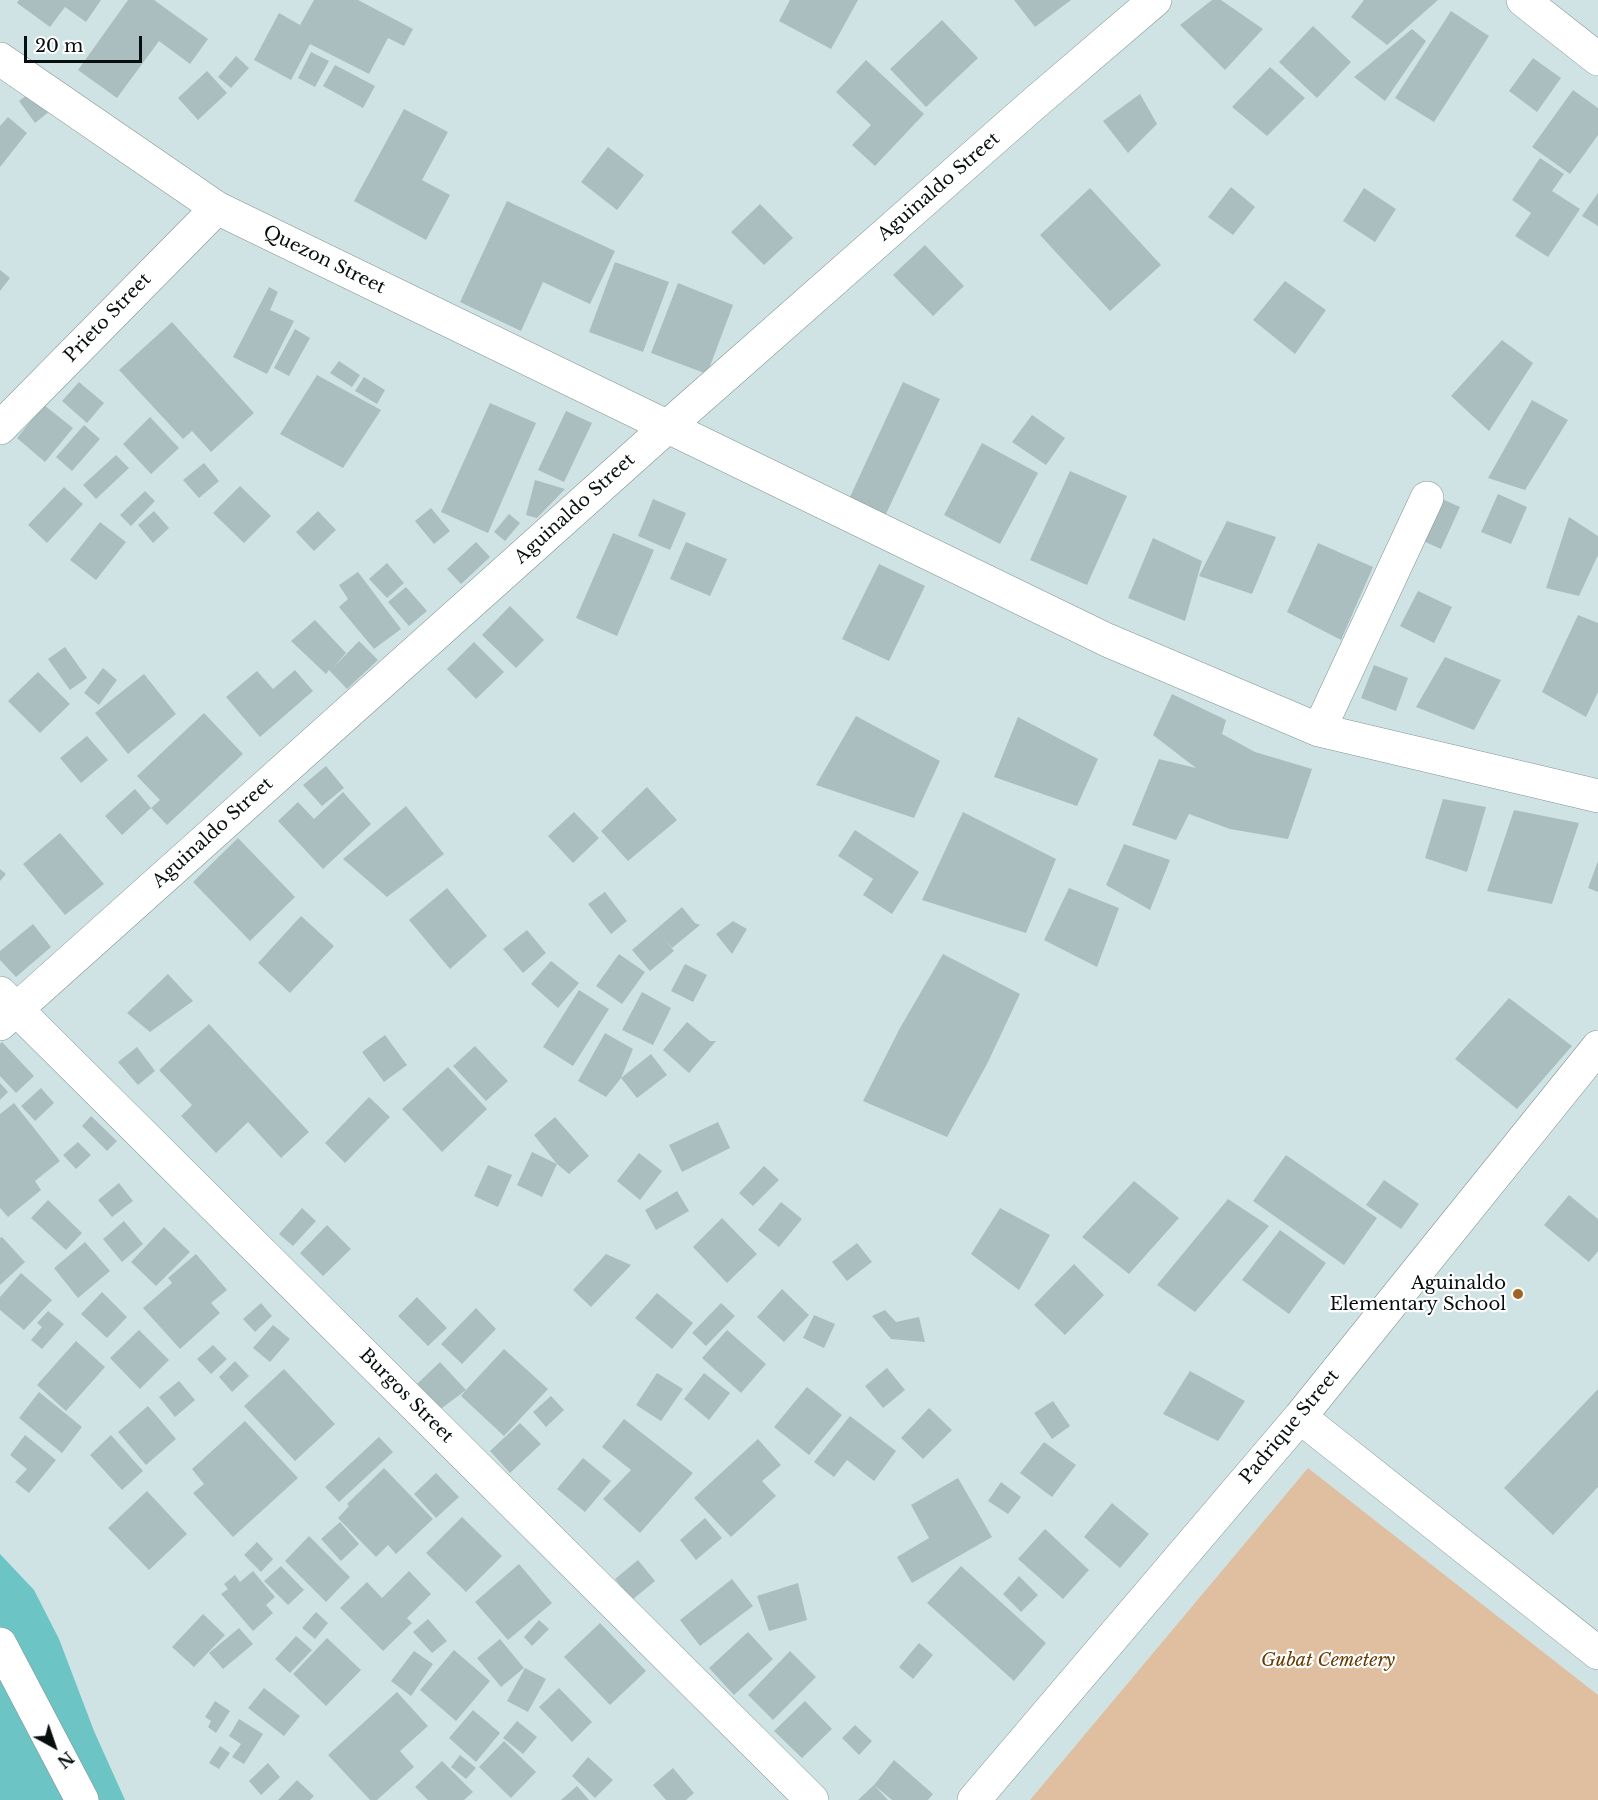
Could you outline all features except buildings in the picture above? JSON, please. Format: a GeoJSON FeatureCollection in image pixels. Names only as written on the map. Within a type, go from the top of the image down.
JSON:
{"type":"FeatureCollection","features":[{"type":"Feature","properties":{"kind":"street","name":"Aguinaldo Street"},"geometry":{"type":"LineString","coordinates":[[6,1009],[1030,107],[1155,0]]}},
{"type":"Feature","properties":{"kind":"street"},"geometry":{"type":"LineString","coordinates":[[1523,0],[1598,59]]}},
{"type":"Feature","properties":{"kind":"street","name":"Quezon Street"},"geometry":{"type":"LineString","coordinates":[[0,58],[217,208],[1107,640],[1319,730],[1598,796]]}},
{"type":"Feature","properties":{"kind":"street","name":"Prieto Street"},"geometry":{"type":"LineString","coordinates":[[0,428],[217,208]]}},
{"type":"Feature","properties":{"kind":"street"},"geometry":{"type":"LineString","coordinates":[[1319,730],[1427,498]]}},
{"type":"Feature","properties":{"kind":"street","name":"Burgos Street"},"geometry":{"type":"LineString","coordinates":[[6,1009],[812,1800]]}},
{"type":"Feature","properties":{"kind":"street","name":"Padrique Street"},"geometry":{"type":"LineString","coordinates":[[974,1800],[1300,1417],[1598,1047]]}},
{"type":"Feature","properties":{"kind":"street"},"geometry":{"type":"LineString","coordinates":[[1300,1417],[1598,1653]]}},
{"type":"Feature","properties":{"kind":"street"},"geometry":{"type":"LineString","coordinates":[[0,1644],[82,1800]]}},
{"type":"Feature","properties":{"kind":"green space","name":"Gubat Cemetery"},"geometry":{"type":"Polygon","coordinates":[[[1308,1468],[1598,1695],[1598,1800],[1030,1800],[1308,1468]]]}},
{"type":"Feature","properties":{"kind":"water"},"geometry":{"type":"Polygon","coordinates":[[[0,1554],[34,1590],[59,1639],[94,1731],[125,1800],[0,1800],[0,1554]]]}},
{"type":"Feature","properties":{"kind":"place","name":"Aguinaldo Elementary School"},"geometry":{"type":"Point","coordinates":[1518,1294]}}]}
